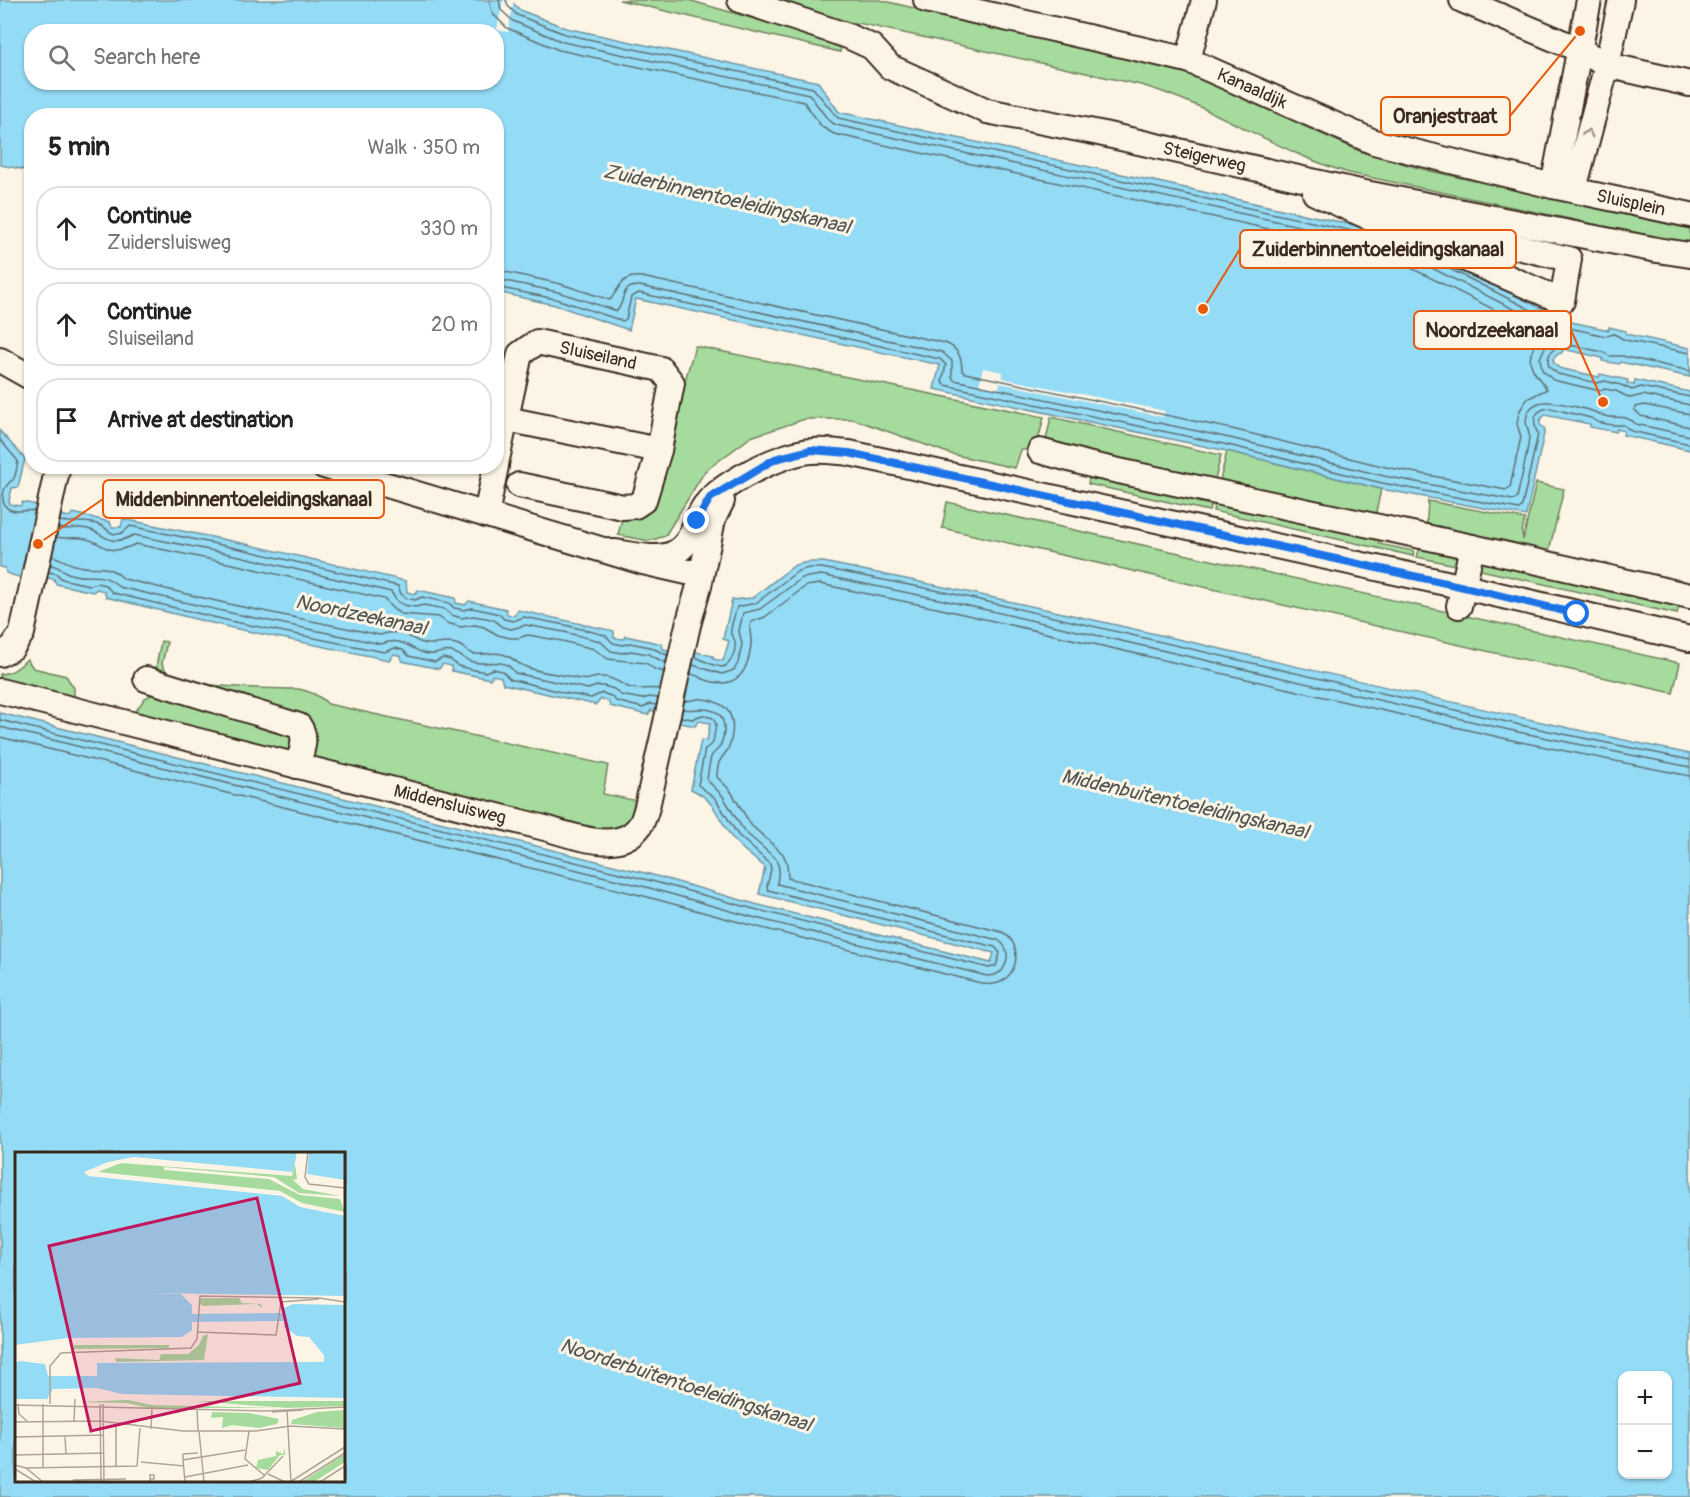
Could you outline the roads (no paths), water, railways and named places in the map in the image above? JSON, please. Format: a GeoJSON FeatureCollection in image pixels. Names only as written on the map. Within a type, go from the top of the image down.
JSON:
{"type":"FeatureCollection","features":[{"type":"Feature","properties":{"kind":"street","name":"Steigerweg"},"geometry":{"type":"LineString","coordinates":[[740,0],[848,36],[872,47],[890,67],[987,111],[1099,133],[1383,197],[1690,255]]}},
{"type":"Feature","properties":{"kind":"street","name":"Kanaaldijk"},"geometry":{"type":"LineString","coordinates":[[926,0],[1188,60],[1374,142],[1563,188]]}},
{"type":"Feature","properties":{"kind":"street"},"geometry":{"type":"LineString","coordinates":[[1188,60],[1204,0]]}},
{"type":"Feature","properties":{"kind":"street"},"geometry":{"type":"LineString","coordinates":[[1462,0],[1492,6],[1607,65],[1690,84]]}},
{"type":"Feature","properties":{"kind":"street"},"geometry":{"type":"LineString","coordinates":[[1563,188],[1578,49],[1589,0]]}},
{"type":"Feature","properties":{"kind":"street"},"geometry":{"type":"LineString","coordinates":[[1563,188],[1607,65],[1621,0]]}},
{"type":"Feature","properties":{"kind":"street"},"geometry":{"type":"LineString","coordinates":[[1270,172],[1346,207],[1562,301],[1569,259],[1346,207]]}},
{"type":"Feature","properties":{"kind":"street","name":"Sluisplein"},"geometry":{"type":"LineString","coordinates":[[1563,188],[1690,215]]}},
{"type":"Feature","properties":{"kind":"street","name":"Sluiseiland"},"geometry":{"type":"LineString","coordinates":[[504,428],[520,354],[537,342],[662,369],[672,383],[659,450],[644,500],[635,506],[623,507],[519,485]]}},
{"type":"Feature","properties":{"kind":"street"},"geometry":{"type":"LineString","coordinates":[[0,360],[24,374]]}},
{"type":"Feature","properties":{"kind":"street"},"geometry":{"type":"LineString","coordinates":[[506,419],[659,450]]}},
{"type":"Feature","properties":{"kind":"street"},"geometry":{"type":"LineString","coordinates":[[614,552],[654,557],[675,553],[687,543],[702,509],[710,498],[731,484],[775,459],[811,450],[849,453],[1461,597],[1690,639]]}},
{"type":"Feature","properties":{"kind":"street"},"geometry":{"type":"LineString","coordinates":[[1040,451],[1103,467],[1690,596]]}},
{"type":"Feature","properties":{"kind":"street"},"geometry":{"type":"LineString","coordinates":[[0,654],[12,648],[19,640],[56,474]]}},
{"type":"Feature","properties":{"kind":"street"},"geometry":{"type":"LineString","coordinates":[[350,474],[643,562],[687,572],[702,567],[681,548]]}},
{"type":"Feature","properties":{"kind":"street","name":"Sluiseiland"},"geometry":{"type":"LineString","coordinates":[[486,515],[494,474]]}},
{"type":"Feature","properties":{"kind":"street","name":"Middensluisweg"},"geometry":{"type":"LineString","coordinates":[[0,691],[580,837],[614,843],[638,829],[647,807],[714,519],[731,484]]}},
{"type":"Feature","properties":{"kind":"street"},"geometry":{"type":"LineString","coordinates":[[1461,597],[1472,547]]}},
{"type":"Feature","properties":{"kind":"street"},"geometry":{"type":"LineString","coordinates":[[146,679],[299,726],[303,731],[303,736],[297,766]]}},
{"type":"Feature","properties":{"kind":"water"},"geometry":{"type":"Polygon","coordinates":[[[0,0],[510,0],[520,10],[566,28],[818,82],[839,112],[1390,233],[1567,321],[1609,330],[1609,327],[1626,331],[1626,334],[1690,348],[1690,377],[1620,362],[1619,364],[1602,361],[1603,358],[1563,349],[1562,353],[1553,359],[1559,368],[1599,377],[1600,374],[1628,380],[1627,383],[1634,385],[1635,380],[1690,392],[1690,450],[1623,435],[1624,431],[1617,429],[1616,432],[1590,427],[1590,424],[1545,415],[1540,420],[1540,425],[1545,429],[1526,516],[1381,489],[1227,451],[934,389],[940,365],[636,299],[629,330],[555,305],[504,294],[504,108],[24,108],[24,170],[0,165],[0,0]]]}},
{"type":"Feature","properties":{"kind":"water"},"geometry":{"type":"Polygon","coordinates":[[[0,431],[24,458],[18,487],[12,488],[10,504],[20,506],[23,502],[59,510],[61,515],[69,517],[73,513],[110,522],[112,527],[121,527],[123,519],[246,544],[406,581],[407,592],[415,594],[418,590],[455,598],[456,603],[465,605],[469,601],[506,609],[507,614],[514,616],[518,610],[614,631],[614,638],[624,639],[625,636],[662,644],[663,649],[673,651],[676,647],[713,656],[713,659],[723,661],[729,641],[723,639],[732,600],[752,598],[795,565],[823,562],[932,584],[1690,754],[1690,1497],[0,1497],[0,713],[649,874],[755,904],[991,963],[994,953],[759,894],[765,867],[744,851],[728,832],[711,804],[691,789],[701,740],[707,741],[710,723],[699,721],[695,726],[671,721],[651,710],[648,715],[610,706],[608,701],[601,699],[596,705],[503,684],[501,677],[493,675],[490,679],[452,671],[451,666],[443,664],[439,669],[402,661],[401,656],[394,654],[389,660],[228,627],[106,597],[104,591],[97,589],[93,592],[56,584],[54,579],[25,579],[6,573],[5,568],[0,567],[0,431]]]}},
{"type":"Feature","properties":{"kind":"place","name":"Oranjestraat"},"geometry":{"type":"Point","coordinates":[1580,31]}},
{"type":"Feature","properties":{"kind":"place","name":"Zuiderbinnentoeleidingskanaal"},"geometry":{"type":"Point","coordinates":[1203,309]}},
{"type":"Feature","properties":{"kind":"place","name":"Noordzeekanaal"},"geometry":{"type":"Point","coordinates":[1603,402]}},
{"type":"Feature","properties":{"kind":"place","name":"Middenbinnentoeleidingskanaal"},"geometry":{"type":"Point","coordinates":[38,544]}},
{"type":"Feature","properties":{"kind":"water label","name":"Middenbuitentoeleidingskanaal"},"geometry":{"type":"Point","coordinates":[1185,804]}},
{"type":"Feature","properties":{"kind":"water label","name":"Noorderbuitentoeleidingskanaal"},"geometry":{"type":"Point","coordinates":[686,1385]}}]}
